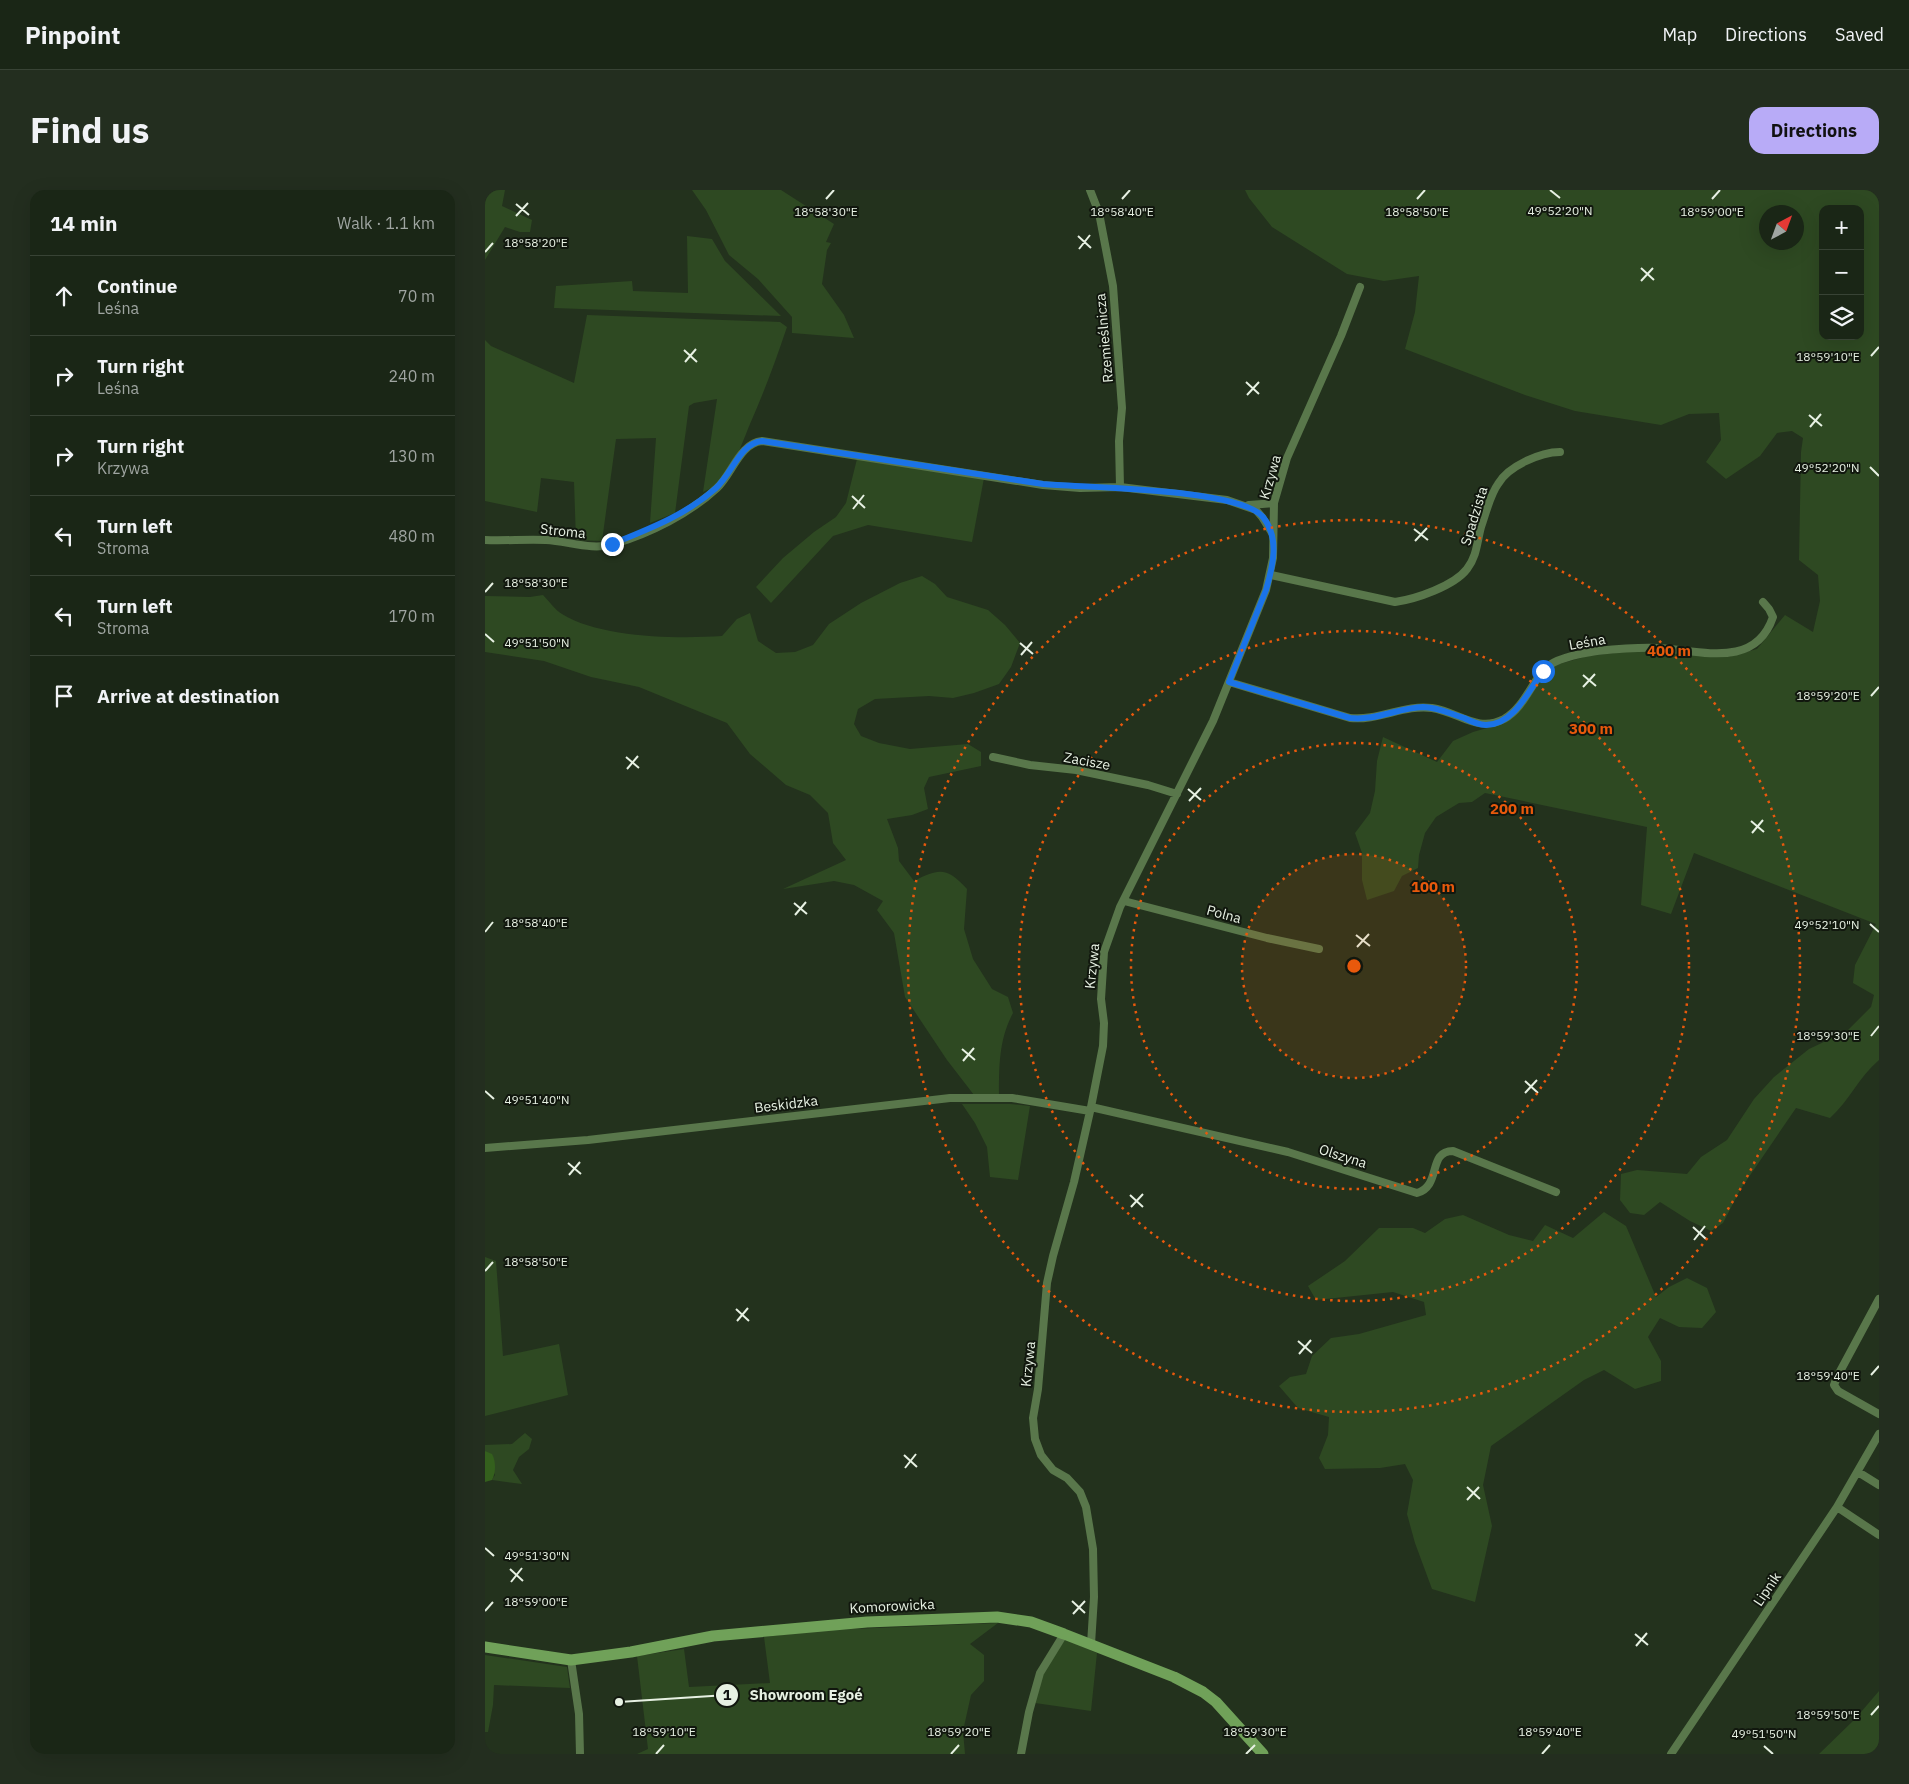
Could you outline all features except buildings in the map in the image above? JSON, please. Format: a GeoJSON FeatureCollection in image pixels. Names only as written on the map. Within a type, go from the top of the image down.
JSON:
{"type":"FeatureCollection","features":[{"type":"Feature","properties":{"kind":"street","name":"Rzemieślnicza"},"geometry":{"type":"LineString","coordinates":[[1090,190],[1099,213],[1113,286],[1122,408],[1119,441],[1120,487]]}},
{"type":"Feature","properties":{"kind":"street","name":"Krzywa"},"geometry":{"type":"LineString","coordinates":[[1091,1644],[1094,1597],[1093,1549],[1086,1507],[1080,1492],[1067,1478],[1053,1470],[1041,1455],[1035,1439],[1033,1418],[1038,1390],[1047,1284],[1091,1109],[1103,1046],[1104,1023],[1101,1000],[1104,952],[1110,932],[1124,901],[1213,721],[1266,590],[1271,575],[1273,558],[1274,504],[1287,458],[1341,336],[1360,287]]}},
{"type":"Feature","properties":{"kind":"street","name":"Stroma"},"geometry":{"type":"LineString","coordinates":[[485,540],[546,540],[592,546],[612,544],[659,526],[686,511],[717,488],[732,470],[745,448],[754,442],[762,441],[1043,484],[1080,488],[1120,487],[1227,500],[1256,510],[1263,517],[1273,534]]}},
{"type":"Feature","properties":{"kind":"street","name":"Spadzista"},"geometry":{"type":"LineString","coordinates":[[1271,575],[1395,602],[1411,600],[1454,580],[1466,570],[1475,555],[1481,527],[1497,484],[1505,475],[1523,463],[1546,452],[1560,452]]}},
{"type":"Feature","properties":{"kind":"street"},"geometry":{"type":"LineString","coordinates":[[1247,506],[1274,504]]}},
{"type":"Feature","properties":{"kind":"street","name":"Leśna"},"geometry":{"type":"LineString","coordinates":[[1229,682],[1361,720],[1423,707],[1446,712],[1485,725],[1494,724],[1507,717],[1518,707],[1543,671],[1555,660],[1595,651],[1619,649],[1657,648],[1729,653],[1749,648],[1762,637],[1773,617],[1763,602]]}},
{"type":"Feature","properties":{"kind":"street","name":"Zacisze"},"geometry":{"type":"LineString","coordinates":[[993,757],[1030,765],[1076,770],[1148,785],[1177,794]]}},
{"type":"Feature","properties":{"kind":"street","name":"Polna"},"geometry":{"type":"LineString","coordinates":[[1124,901],[1267,938],[1319,948]]}},
{"type":"Feature","properties":{"kind":"street","name":"Beskidzka"},"geometry":{"type":"LineString","coordinates":[[485,1148],[588,1140],[950,1098],[1012,1098],[1091,1109]]}},
{"type":"Feature","properties":{"kind":"street","name":"Olszyna"},"geometry":{"type":"LineString","coordinates":[[1091,1109],[1288,1152],[1417,1193],[1424,1191],[1430,1186],[1437,1160],[1441,1154],[1447,1151],[1453,1151],[1556,1192]]}},
{"type":"Feature","properties":{"kind":"street"},"geometry":{"type":"LineString","coordinates":[[1878,1302],[1834,1385],[1837,1391],[1879,1414]]}},
{"type":"Feature","properties":{"kind":"street","name":"Lipnik"},"geometry":{"type":"LineString","coordinates":[[1671,1754],[1837,1507],[1879,1434]]}},
{"type":"Feature","properties":{"kind":"street"},"geometry":{"type":"LineString","coordinates":[[1858,1472],[1879,1485]]}},
{"type":"Feature","properties":{"kind":"street"},"geometry":{"type":"LineString","coordinates":[[1837,1507],[1879,1535]]}},
{"type":"Feature","properties":{"kind":"street","name":"Komorowicka"},"geometry":{"type":"LineString","coordinates":[[485,1647],[571,1660],[631,1652],[713,1636],[867,1622],[997,1617],[1031,1622],[1174,1677],[1203,1692],[1216,1702],[1263,1754]]}},
{"type":"Feature","properties":{"kind":"street"},"geometry":{"type":"LineString","coordinates":[[1021,1754],[1029,1712],[1040,1673],[1064,1634]]}},
{"type":"Feature","properties":{"kind":"street"},"geometry":{"type":"LineString","coordinates":[[571,1660],[579,1714],[580,1754]]}},
{"type":"Feature","properties":{"kind":"shaded area"},"geometry":{"type":"Polygon","coordinates":[[[485,190],[505,190],[502,206],[532,220],[530,232],[520,232],[505,227],[485,260],[485,190]]]}},
{"type":"Feature","properties":{"kind":"shaded area"},"geometry":{"type":"Polygon","coordinates":[[[692,190],[781,190],[834,224],[826,242],[831,243],[827,250],[822,284],[844,315],[854,338],[792,333],[792,317],[758,279],[729,255],[706,210],[692,190]]]}},
{"type":"Feature","properties":{"kind":"shaded area"},"geometry":{"type":"Polygon","coordinates":[[[1245,190],[1879,190],[1879,1060],[1830,1118],[1796,1108],[1740,1190],[1723,1223],[1711,1231],[1690,1221],[1660,1202],[1644,1215],[1630,1213],[1620,1200],[1621,1174],[1637,1170],[1687,1174],[1701,1157],[1727,1140],[1754,1099],[1774,1077],[1809,1049],[1847,1031],[1871,1007],[1874,995],[1853,983],[1855,965],[1876,924],[1694,853],[1671,914],[1641,905],[1647,827],[1485,793],[1472,802],[1459,803],[1436,817],[1425,833],[1419,855],[1418,868],[1402,876],[1394,891],[1367,900],[1362,880],[1362,853],[1355,833],[1370,813],[1375,791],[1377,761],[1383,737],[1437,762],[1453,741],[1473,732],[1494,726],[1520,710],[1552,666],[1588,656],[1643,650],[1728,657],[1757,649],[1785,615],[1813,632],[1820,601],[1818,575],[1799,560],[1801,452],[1803,438],[1792,431],[1777,433],[1760,456],[1726,479],[1706,462],[1721,440],[1719,413],[1689,414],[1661,425],[1575,411],[1525,395],[1405,349],[1415,312],[1419,276],[1384,281],[1347,274],[1272,227],[1245,190]]]}},
{"type":"Feature","properties":{"kind":"shaded area"},"geometry":{"type":"Polygon","coordinates":[[[687,236],[712,239],[725,261],[781,316],[554,308],[556,286],[632,281],[633,291],[688,293],[687,236]]]}},
{"type":"Feature","properties":{"kind":"shaded area"},"geometry":{"type":"Polygon","coordinates":[[[587,315],[780,322],[787,327],[765,388],[733,463],[720,481],[703,492],[717,399],[694,403],[689,406],[675,513],[650,523],[656,438],[616,439],[602,541],[576,540],[574,482],[541,478],[537,512],[485,501],[485,340],[491,346],[574,383],[587,315]]]}},
{"type":"Feature","properties":{"kind":"shaded area"},"geometry":{"type":"Polygon","coordinates":[[[857,459],[984,478],[972,542],[868,525],[833,536],[771,603],[756,587],[783,558],[814,532],[836,517],[846,503],[857,459]]]}},
{"type":"Feature","properties":{"kind":"shaded area"},"geometry":{"type":"Polygon","coordinates":[[[922,576],[935,584],[947,597],[988,610],[1005,625],[1020,643],[1011,667],[999,684],[953,698],[929,696],[875,699],[858,709],[854,724],[861,736],[879,743],[910,749],[968,744],[981,752],[981,766],[929,777],[924,788],[928,809],[912,815],[887,819],[898,848],[899,861],[914,881],[936,872],[942,872],[954,877],[967,889],[964,929],[973,959],[992,989],[1008,997],[1013,1013],[1002,1043],[999,1095],[974,1095],[947,1060],[905,997],[894,933],[877,910],[883,901],[854,885],[834,881],[783,889],[846,860],[833,843],[828,813],[810,795],[786,785],[750,754],[727,723],[639,687],[591,677],[544,661],[485,652],[485,596],[530,597],[543,595],[559,612],[578,622],[618,632],[662,637],[722,636],[737,619],[750,613],[758,641],[776,653],[795,652],[813,645],[829,624],[861,603],[900,583],[922,576]]]}},
{"type":"Feature","properties":{"kind":"shaded area"},"geometry":{"type":"Polygon","coordinates":[[[962,1104],[1030,1106],[1018,1180],[990,1177],[987,1147],[975,1123],[962,1104]]]}},
{"type":"Feature","properties":{"kind":"shaded area"},"geometry":{"type":"Polygon","coordinates":[[[1604,1212],[1626,1226],[1656,1297],[1669,1287],[1687,1278],[1707,1288],[1716,1312],[1702,1328],[1679,1327],[1660,1318],[1648,1337],[1661,1361],[1661,1381],[1635,1389],[1604,1370],[1584,1380],[1491,1446],[1483,1485],[1492,1526],[1475,1602],[1432,1589],[1415,1543],[1407,1514],[1413,1480],[1405,1464],[1380,1468],[1325,1469],[1319,1458],[1328,1435],[1329,1417],[1298,1408],[1279,1386],[1290,1377],[1306,1374],[1312,1356],[1331,1338],[1359,1334],[1426,1315],[1424,1302],[1393,1292],[1316,1300],[1308,1286],[1345,1261],[1379,1228],[1413,1228],[1425,1233],[1445,1219],[1463,1215],[1509,1235],[1533,1241],[1545,1225],[1573,1238],[1604,1212]]]}},
{"type":"Feature","properties":{"kind":"shaded area"},"geometry":{"type":"Polygon","coordinates":[[[485,1257],[496,1261],[503,1356],[559,1344],[568,1395],[485,1416],[485,1257]]]}},
{"type":"Feature","properties":{"kind":"shaded area"},"geometry":{"type":"Polygon","coordinates":[[[525,1433],[532,1439],[529,1449],[519,1457],[513,1470],[522,1484],[492,1480],[495,1475],[485,1451],[485,1445],[512,1444],[525,1433]]]}},
{"type":"Feature","properties":{"kind":"shaded area"},"geometry":{"type":"Polygon","coordinates":[[[485,1451],[492,1454],[495,1467],[492,1480],[485,1482],[485,1451]]]}},
{"type":"Feature","properties":{"kind":"shaded area"},"geometry":{"type":"Polygon","coordinates":[[[998,1623],[970,1644],[984,1655],[984,1681],[971,1695],[963,1731],[965,1754],[637,1754],[648,1749],[637,1656],[684,1649],[689,1687],[770,1683],[764,1637],[827,1630],[998,1623]]]}},
{"type":"Feature","properties":{"kind":"shaded area"},"geometry":{"type":"Polygon","coordinates":[[[1065,1639],[1097,1653],[1091,1711],[1035,1703],[1043,1674],[1065,1639]]]}},
{"type":"Feature","properties":{"kind":"shaded area"},"geometry":{"type":"Polygon","coordinates":[[[485,1655],[567,1667],[570,1688],[494,1685],[493,1705],[488,1732],[485,1732],[485,1655]]]}},
{"type":"Feature","properties":{"kind":"shaded area"},"geometry":{"type":"Polygon","coordinates":[[[1879,1691],[1879,1754],[1819,1754],[1855,1719],[1879,1691]]]}},
{"type":"Feature","properties":{"kind":"place","name":"Showroom Egoé"},"geometry":{"type":"Point","coordinates":[619,1702]}},
{"type":"Feature","properties":{"kind":"route"},"geometry":{"type":"LineString","coordinates":[[612,544],[659,526],[686,511],[717,488],[732,470],[745,448],[754,442],[762,441],[1043,484],[1080,488],[1120,487],[1227,500],[1256,510],[1263,517],[1273,534],[1274,546],[1271,575],[1229,682],[1361,720],[1423,707],[1434,708],[1485,725],[1494,724],[1507,717],[1518,707],[1543,671]]}}]}
